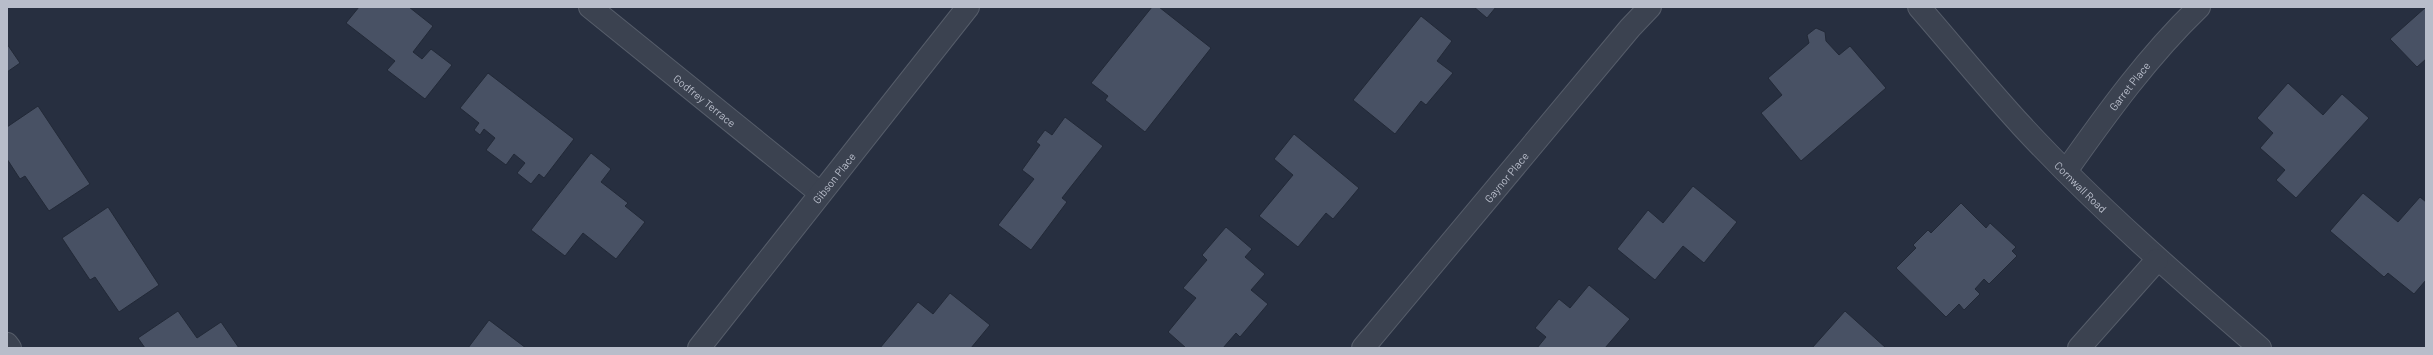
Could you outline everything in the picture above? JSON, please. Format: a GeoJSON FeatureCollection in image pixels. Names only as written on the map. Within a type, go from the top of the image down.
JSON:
{"type":"FeatureCollection","features":[{"type":"Feature","properties":{"kind":"street","name":"Godfrey Terrace"},"geometry":{"type":"LineString","coordinates":[[590,7],[820,193]]}},
{"type":"Feature","properties":{"kind":"street","name":"Gibson Place"},"geometry":{"type":"LineString","coordinates":[[699,348],[968,7]]}},
{"type":"Feature","properties":{"kind":"street","name":"Gaynor Place"},"geometry":{"type":"LineString","coordinates":[[1363,348],[1630,28],[1650,7]]}},
{"type":"Feature","properties":{"kind":"street","name":"Cornwall Road"},"geometry":{"type":"LineString","coordinates":[[1919,7],[2022,125],[2066,171],[2157,260],[2260,348]]}},
{"type":"Feature","properties":{"kind":"street","name":"Garret Place"},"geometry":{"type":"LineString","coordinates":[[2066,171],[2117,98],[2180,25],[2199,7]]}},
{"type":"Feature","properties":{"kind":"street"},"geometry":{"type":"LineString","coordinates":[[2080,348],[2157,260]]}},
{"type":"Feature","properties":{"kind":"street"},"geometry":{"type":"LineString","coordinates":[[7,344],[10,348]]}},
{"type":"Feature","properties":{"kind":"building"},"geometry":{"type":"Polygon","coordinates":[[[359,7],[409,7],[433,26],[413,52],[422,59],[431,49],[452,65],[425,99],[387,70],[395,61],[346,23],[359,7]]]}},
{"type":"Feature","properties":{"kind":"building"},"geometry":{"type":"Polygon","coordinates":[[[1152,7],[1159,7],[1211,48],[1145,132],[1105,100],[1108,96],[1091,83],[1152,7]]]}},
{"type":"Feature","properties":{"kind":"building"},"geometry":{"type":"Polygon","coordinates":[[[1474,7],[1496,7],[1487,18],[1474,7]]]}},
{"type":"Feature","properties":{"kind":"building"},"geometry":{"type":"Polygon","coordinates":[[[2426,7],[2426,59],[2417,67],[2390,39],[2426,7]]]}},
{"type":"Feature","properties":{"kind":"building"},"geometry":{"type":"Polygon","coordinates":[[[1421,16],[1452,41],[1437,61],[1453,73],[1426,105],[1421,101],[1395,134],[1353,100],[1421,16]]]}},
{"type":"Feature","properties":{"kind":"building"},"geometry":{"type":"Polygon","coordinates":[[[1816,28],[1825,32],[1826,41],[1839,55],[1850,46],[1886,88],[1801,161],[1761,113],[1782,95],[1768,78],[1809,43],[1807,35],[1816,28]]]}},
{"type":"Feature","properties":{"kind":"building"},"geometry":{"type":"Polygon","coordinates":[[[7,44],[20,63],[7,72],[7,44]]]}},
{"type":"Feature","properties":{"kind":"building"},"geometry":{"type":"Polygon","coordinates":[[[488,73],[574,139],[544,178],[539,174],[531,184],[517,173],[525,163],[514,154],[506,165],[486,150],[495,138],[484,129],[480,135],[474,130],[479,123],[460,108],[488,73]]]}},
{"type":"Feature","properties":{"kind":"building"},"geometry":{"type":"Polygon","coordinates":[[[2288,83],[2323,115],[2342,94],[2369,118],[2296,198],[2276,180],[2285,170],[2260,148],[2273,133],[2257,118],[2288,83]]]}},
{"type":"Feature","properties":{"kind":"building"},"geometry":{"type":"Polygon","coordinates":[[[38,106],[90,184],[49,211],[25,176],[20,179],[7,159],[7,127],[38,106]]]}},
{"type":"Feature","properties":{"kind":"building"},"geometry":{"type":"Polygon","coordinates":[[[1065,117],[1103,146],[1062,198],[1067,202],[1031,250],[998,225],[1034,179],[1022,170],[1040,145],[1036,142],[1045,130],[1052,135],[1065,117]]]}},
{"type":"Feature","properties":{"kind":"building"},"geometry":{"type":"Polygon","coordinates":[[[1294,134],[1359,188],[1333,219],[1326,213],[1298,247],[1259,216],[1293,175],[1274,159],[1294,134]]]}},
{"type":"Feature","properties":{"kind":"building"},"geometry":{"type":"Polygon","coordinates":[[[591,153],[611,169],[601,182],[628,203],[625,206],[645,222],[616,259],[583,233],[565,256],[531,230],[591,153]]]}},
{"type":"Feature","properties":{"kind":"building"},"geometry":{"type":"Polygon","coordinates":[[[1693,186],[1737,222],[1704,263],[1683,246],[1655,280],[1617,249],[1648,210],[1663,223],[1693,186]]]}},
{"type":"Feature","properties":{"kind":"building"},"geometry":{"type":"Polygon","coordinates":[[[2363,193],[2398,222],[2420,197],[2426,202],[2426,280],[2414,294],[2388,273],[2384,277],[2330,231],[2363,193]]]}},
{"type":"Feature","properties":{"kind":"building"},"geometry":{"type":"Polygon","coordinates":[[[1961,203],[1986,228],[1990,223],[2016,247],[2012,251],[2017,256],[1989,284],[1984,279],[1975,289],[1980,294],[1964,310],[1959,304],[1946,317],[1896,268],[1916,248],[1913,245],[1928,230],[1931,233],[1961,203]]]}},
{"type":"Feature","properties":{"kind":"building"},"geometry":{"type":"Polygon","coordinates":[[[108,207],[159,285],[119,312],[95,277],[90,280],[62,238],[108,207]]]}},
{"type":"Feature","properties":{"kind":"building"},"geometry":{"type":"Polygon","coordinates":[[[1226,227],[1252,249],[1245,257],[1265,274],[1251,290],[1268,304],[1240,337],[1236,333],[1223,348],[1186,348],[1168,332],[1196,298],[1183,288],[1207,260],[1202,255],[1226,227]]]}},
{"type":"Feature","properties":{"kind":"building"},"geometry":{"type":"Polygon","coordinates":[[[1589,285],[1630,319],[1605,348],[1537,348],[1546,337],[1535,328],[1559,299],[1570,308],[1589,285]]]}},
{"type":"Feature","properties":{"kind":"building"},"geometry":{"type":"Polygon","coordinates":[[[950,293],[990,325],[971,348],[880,348],[918,302],[933,314],[950,293]]]}},
{"type":"Feature","properties":{"kind":"building"},"geometry":{"type":"Polygon","coordinates":[[[178,311],[197,338],[221,322],[239,348],[145,348],[138,338],[178,311]]]}},
{"type":"Feature","properties":{"kind":"building"},"geometry":{"type":"Polygon","coordinates":[[[1845,311],[1886,348],[1812,348],[1845,311]]]}},
{"type":"Feature","properties":{"kind":"building"},"geometry":{"type":"Polygon","coordinates":[[[489,320],[526,348],[468,348],[489,320]]]}}]}
